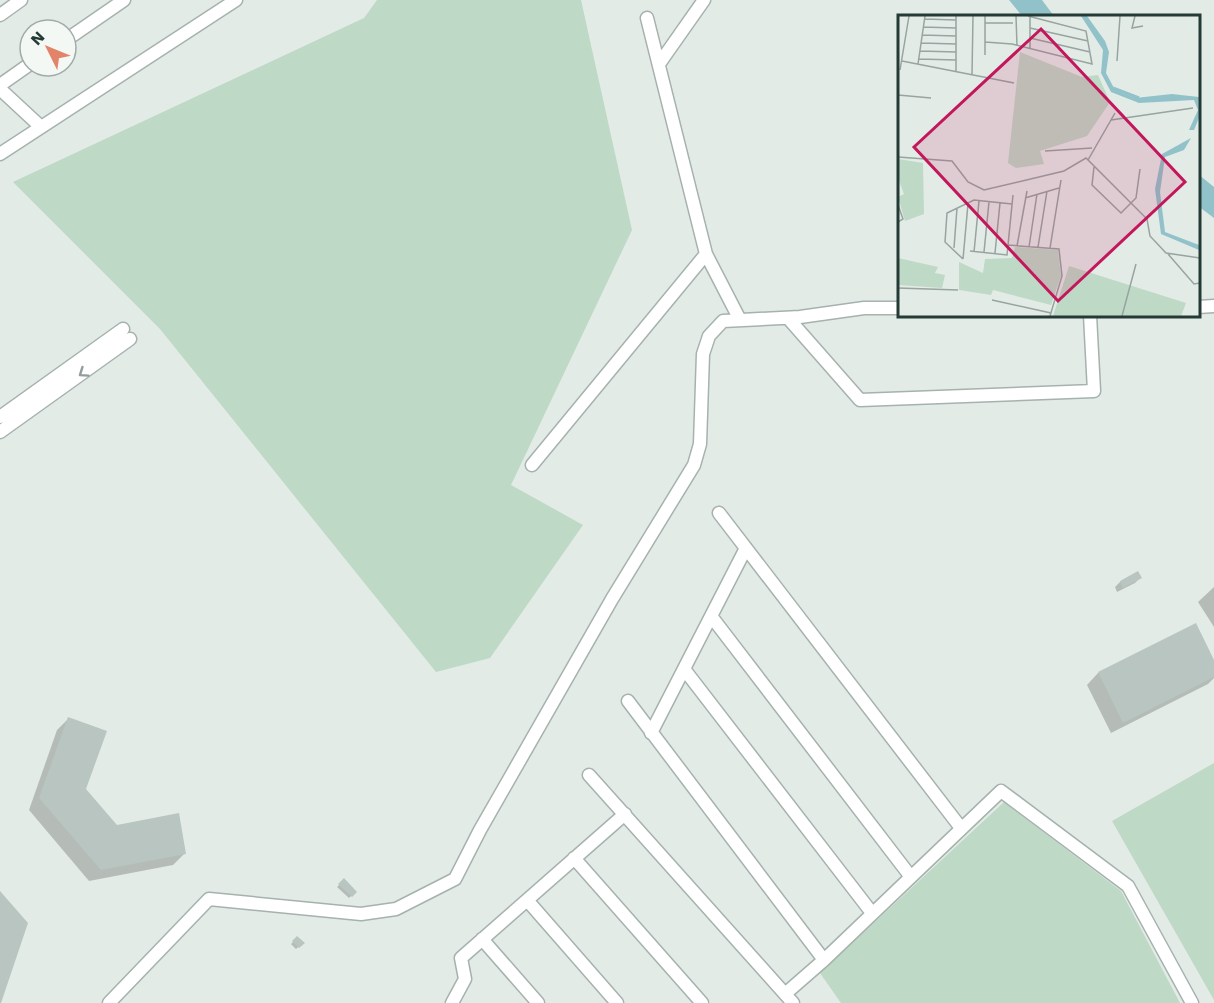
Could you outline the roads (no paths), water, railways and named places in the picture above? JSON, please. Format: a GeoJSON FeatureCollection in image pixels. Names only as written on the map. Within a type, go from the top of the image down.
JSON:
{"type":"FeatureCollection","features":[{"type":"Feature","properties":{"kind":"street"},"geometry":{"type":"LineString","coordinates":[[0,15],[21,0]]}},
{"type":"Feature","properties":{"kind":"street"},"geometry":{"type":"LineString","coordinates":[[78,32],[124,0]]}},
{"type":"Feature","properties":{"kind":"street"},"geometry":{"type":"LineString","coordinates":[[0,154],[236,0]]}},
{"type":"Feature","properties":{"kind":"street"},"geometry":{"type":"LineString","coordinates":[[659,64],[704,0]]}},
{"type":"Feature","properties":{"kind":"street"},"geometry":{"type":"LineString","coordinates":[[647,18],[705,254],[740,320]]}},
{"type":"Feature","properties":{"kind":"street"},"geometry":{"type":"LineString","coordinates":[[18,73],[0,87],[41,127]]}},
{"type":"Feature","properties":{"kind":"street"},"geometry":{"type":"LineString","coordinates":[[532,465],[705,254]]}},
{"type":"Feature","properties":{"kind":"street"},"geometry":{"type":"LineString","coordinates":[[1199,307],[1214,306]]}},
{"type":"Feature","properties":{"kind":"street"},"geometry":{"type":"LineString","coordinates":[[109,1003],[209,899],[361,914],[396,909],[455,879],[480,830],[612,599],[694,465],[700,444],[703,354],[709,336],[723,321],[788,318],[864,308],[898,308]]}},
{"type":"Feature","properties":{"kind":"street"},"geometry":{"type":"LineString","coordinates":[[788,318],[860,400],[1095,391],[1089,316]]}},
{"type":"Feature","properties":{"kind":"street"},"geometry":{"type":"LineString","coordinates":[[0,417],[127,334],[0,432]]}},
{"type":"Feature","properties":{"kind":"street"},"geometry":{"type":"LineString","coordinates":[[719,513],[961,828]]}},
{"type":"Feature","properties":{"kind":"street"},"geometry":{"type":"LineString","coordinates":[[651,733],[746,548]]}},
{"type":"Feature","properties":{"kind":"street"},"geometry":{"type":"LineString","coordinates":[[711,615],[911,877]]}},
{"type":"Feature","properties":{"kind":"street"},"geometry":{"type":"LineString","coordinates":[[684,669],[872,913]]}},
{"type":"Feature","properties":{"kind":"street"},"geometry":{"type":"LineString","coordinates":[[628,701],[824,960]]}},
{"type":"Feature","properties":{"kind":"street"},"geometry":{"type":"LineString","coordinates":[[589,775],[789,999],[824,960],[1001,791],[1128,886],[1192,1003]]}},
{"type":"Feature","properties":{"kind":"street"},"geometry":{"type":"LineString","coordinates":[[454,1002],[465,979],[461,958],[625,814]]}},
{"type":"Feature","properties":{"kind":"street"},"geometry":{"type":"LineString","coordinates":[[574,858],[702,1003]]}},
{"type":"Feature","properties":{"kind":"street"},"geometry":{"type":"LineString","coordinates":[[527,900],[616,1003]]}},
{"type":"Feature","properties":{"kind":"street"},"geometry":{"type":"LineString","coordinates":[[482,939],[538,1003]]}},
{"type":"Feature","properties":{"kind":"water"},"geometry":{"type":"Polygon","coordinates":[[[1009,0],[1042,0],[1053,15],[1021,15],[1009,0]]]}},
{"type":"Feature","properties":{"kind":"water"},"geometry":{"type":"Polygon","coordinates":[[[1199,175],[1214,187],[1214,218],[1199,207],[1199,175]]]}}]}
